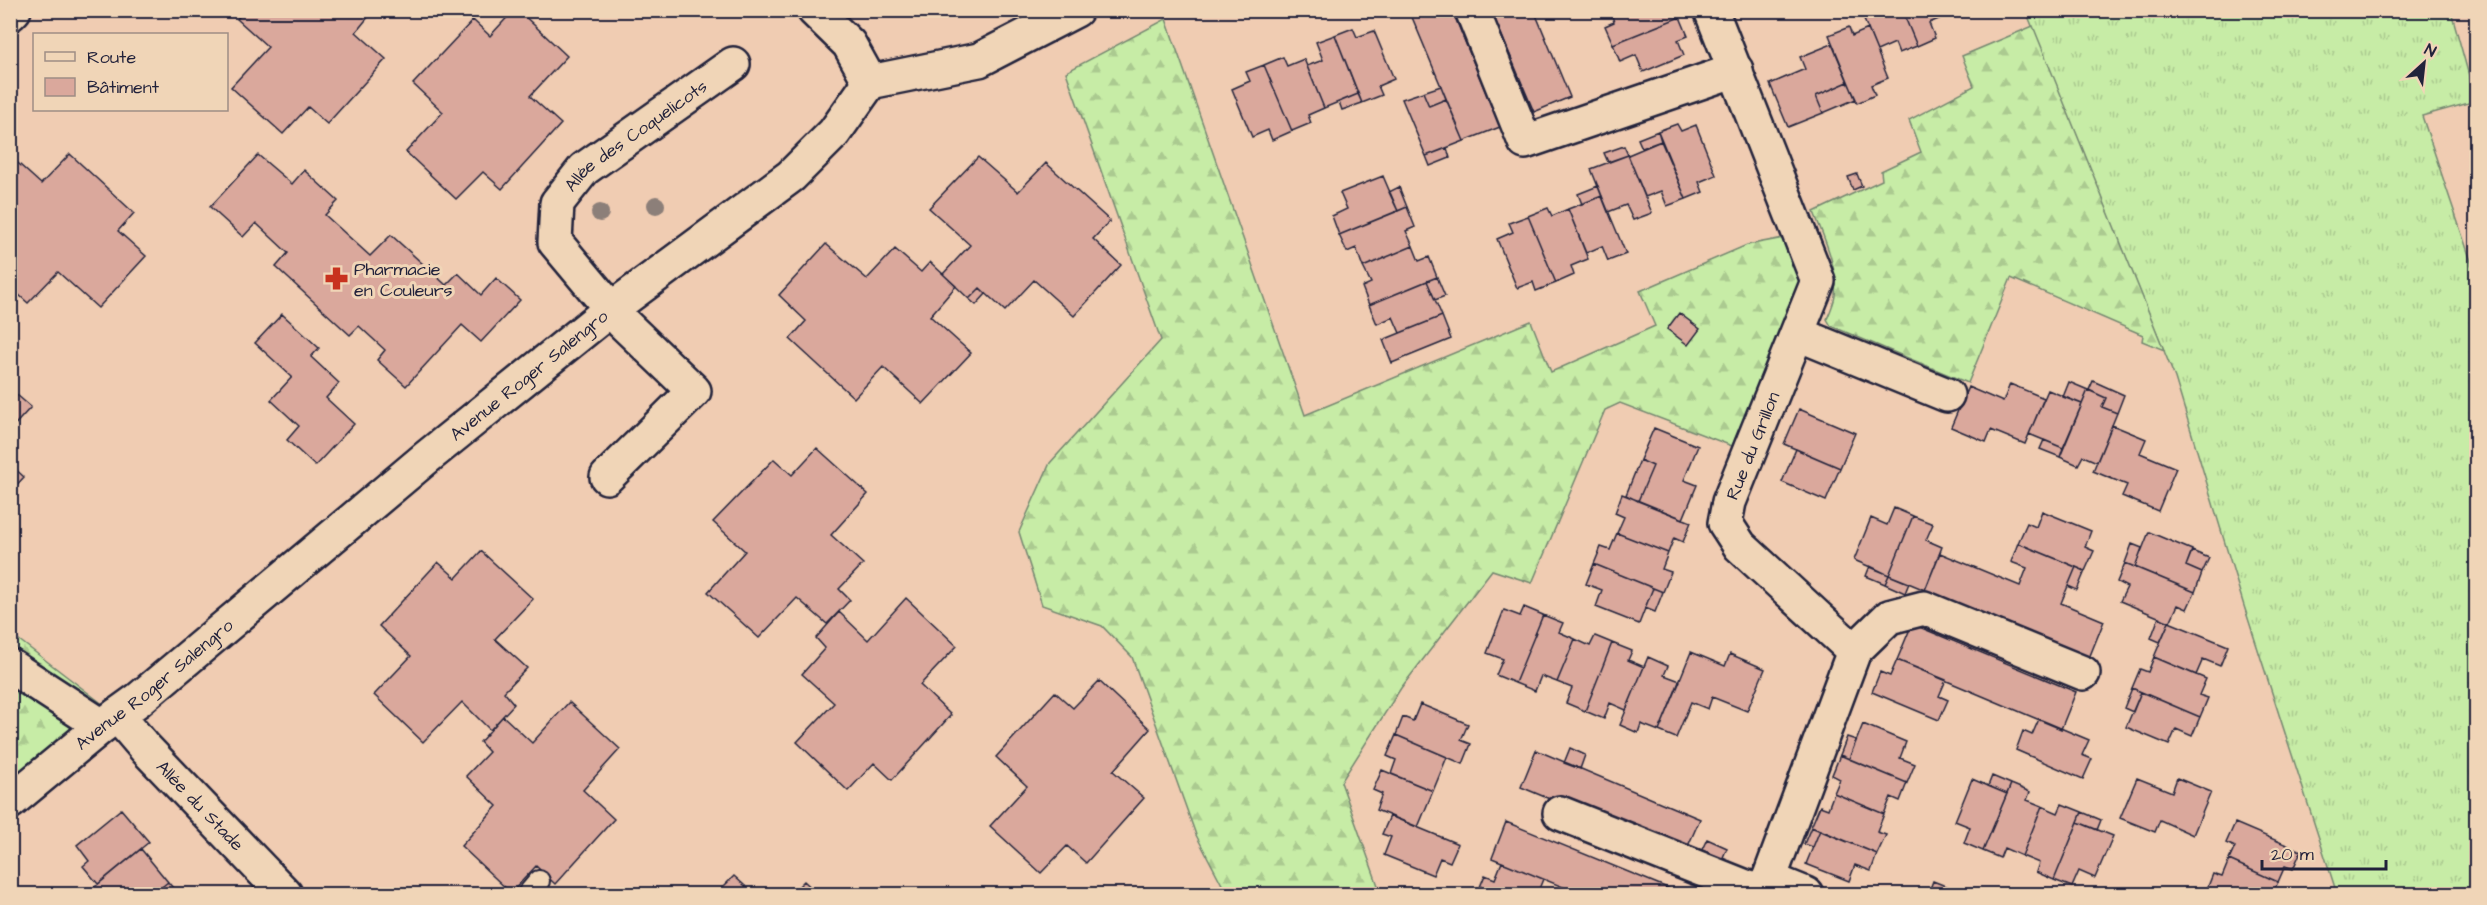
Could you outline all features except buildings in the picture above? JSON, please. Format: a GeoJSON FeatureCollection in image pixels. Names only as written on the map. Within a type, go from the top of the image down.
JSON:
{"type":"FeatureCollection","features":[{"type":"Feature","properties":{"kind":"street"},"geometry":{"type":"LineString","coordinates":[[10,14],[14,10]]}},
{"type":"Feature","properties":{"kind":"street"},"geometry":{"type":"LineString","coordinates":[[814,10],[849,44],[870,82],[979,60],[1076,10]]}},
{"type":"Feature","properties":{"kind":"street"},"geometry":{"type":"LineString","coordinates":[[1472,10],[1524,142],[1736,70]]}},
{"type":"Feature","properties":{"kind":"street","name":"Rue du Grillon"},"geometry":{"type":"LineString","coordinates":[[1711,10],[1818,281],[1729,502],[1725,523],[1740,546],[1854,651]]}},
{"type":"Feature","properties":{"kind":"street","name":"Allée des Coquelicots"},"geometry":{"type":"LineString","coordinates":[[607,477],[694,391],[642,343],[555,242],[557,203],[584,169],[734,64]]}},
{"type":"Feature","properties":{"kind":"street","name":"Avenue Roger Salengro"},"geometry":{"type":"LineString","coordinates":[[10,802],[426,458],[611,309],[791,176],[834,133],[870,82]]}},
{"type":"Feature","properties":{"kind":"street"},"geometry":{"type":"LineString","coordinates":[[1798,334],[1947,395]]}},
{"type":"Feature","properties":{"kind":"street"},"geometry":{"type":"LineString","coordinates":[[1763,889],[1854,651],[1889,617],[1924,609],[2083,673]]}},
{"type":"Feature","properties":{"kind":"street","name":"Allée du Stade"},"geometry":{"type":"LineString","coordinates":[[10,666],[110,721],[146,749],[285,894]]}},
{"type":"Feature","properties":{"kind":"street"},"geometry":{"type":"LineString","coordinates":[[1560,813],[1763,889],[1806,894]]}},
{"type":"Feature","properties":{"kind":"green space"},"geometry":{"type":"Polygon","coordinates":[[[2026,11],[2451,11],[2476,101],[2422,116],[2476,276],[2476,894],[2337,894],[2244,606],[2175,378],[2026,11]]]}},
{"type":"Feature","properties":{"kind":"green space"},"geometry":{"type":"Polygon","coordinates":[[[1166,19],[1305,415],[1531,321],[1551,372],[1655,326],[1640,291],[1747,245],[1789,237],[1800,263],[1800,286],[1732,446],[1620,403],[1605,410],[1532,583],[1492,570],[1401,688],[1341,782],[1381,894],[1227,894],[1196,835],[1132,657],[1102,626],[1042,605],[1019,532],[1050,463],[1161,340],[1066,72],[1166,19]]]}},
{"type":"Feature","properties":{"kind":"green space"},"geometry":{"type":"Polygon","coordinates":[[[2033,26],[2164,350],[2142,341],[2143,335],[2011,278],[1968,383],[1831,326],[1827,319],[1835,296],[1834,274],[1814,212],[1882,180],[1881,171],[1921,152],[1909,120],[1974,86],[1962,56],[2033,26]]]}},
{"type":"Feature","properties":{"kind":"green space"},"geometry":{"type":"Polygon","coordinates":[[[10,633],[117,715],[10,802],[10,633]]]}},
{"type":"Feature","properties":{"kind":"place","name":"Pharmacie en Couleurs"},"geometry":{"type":"Point","coordinates":[336,279]}}]}
